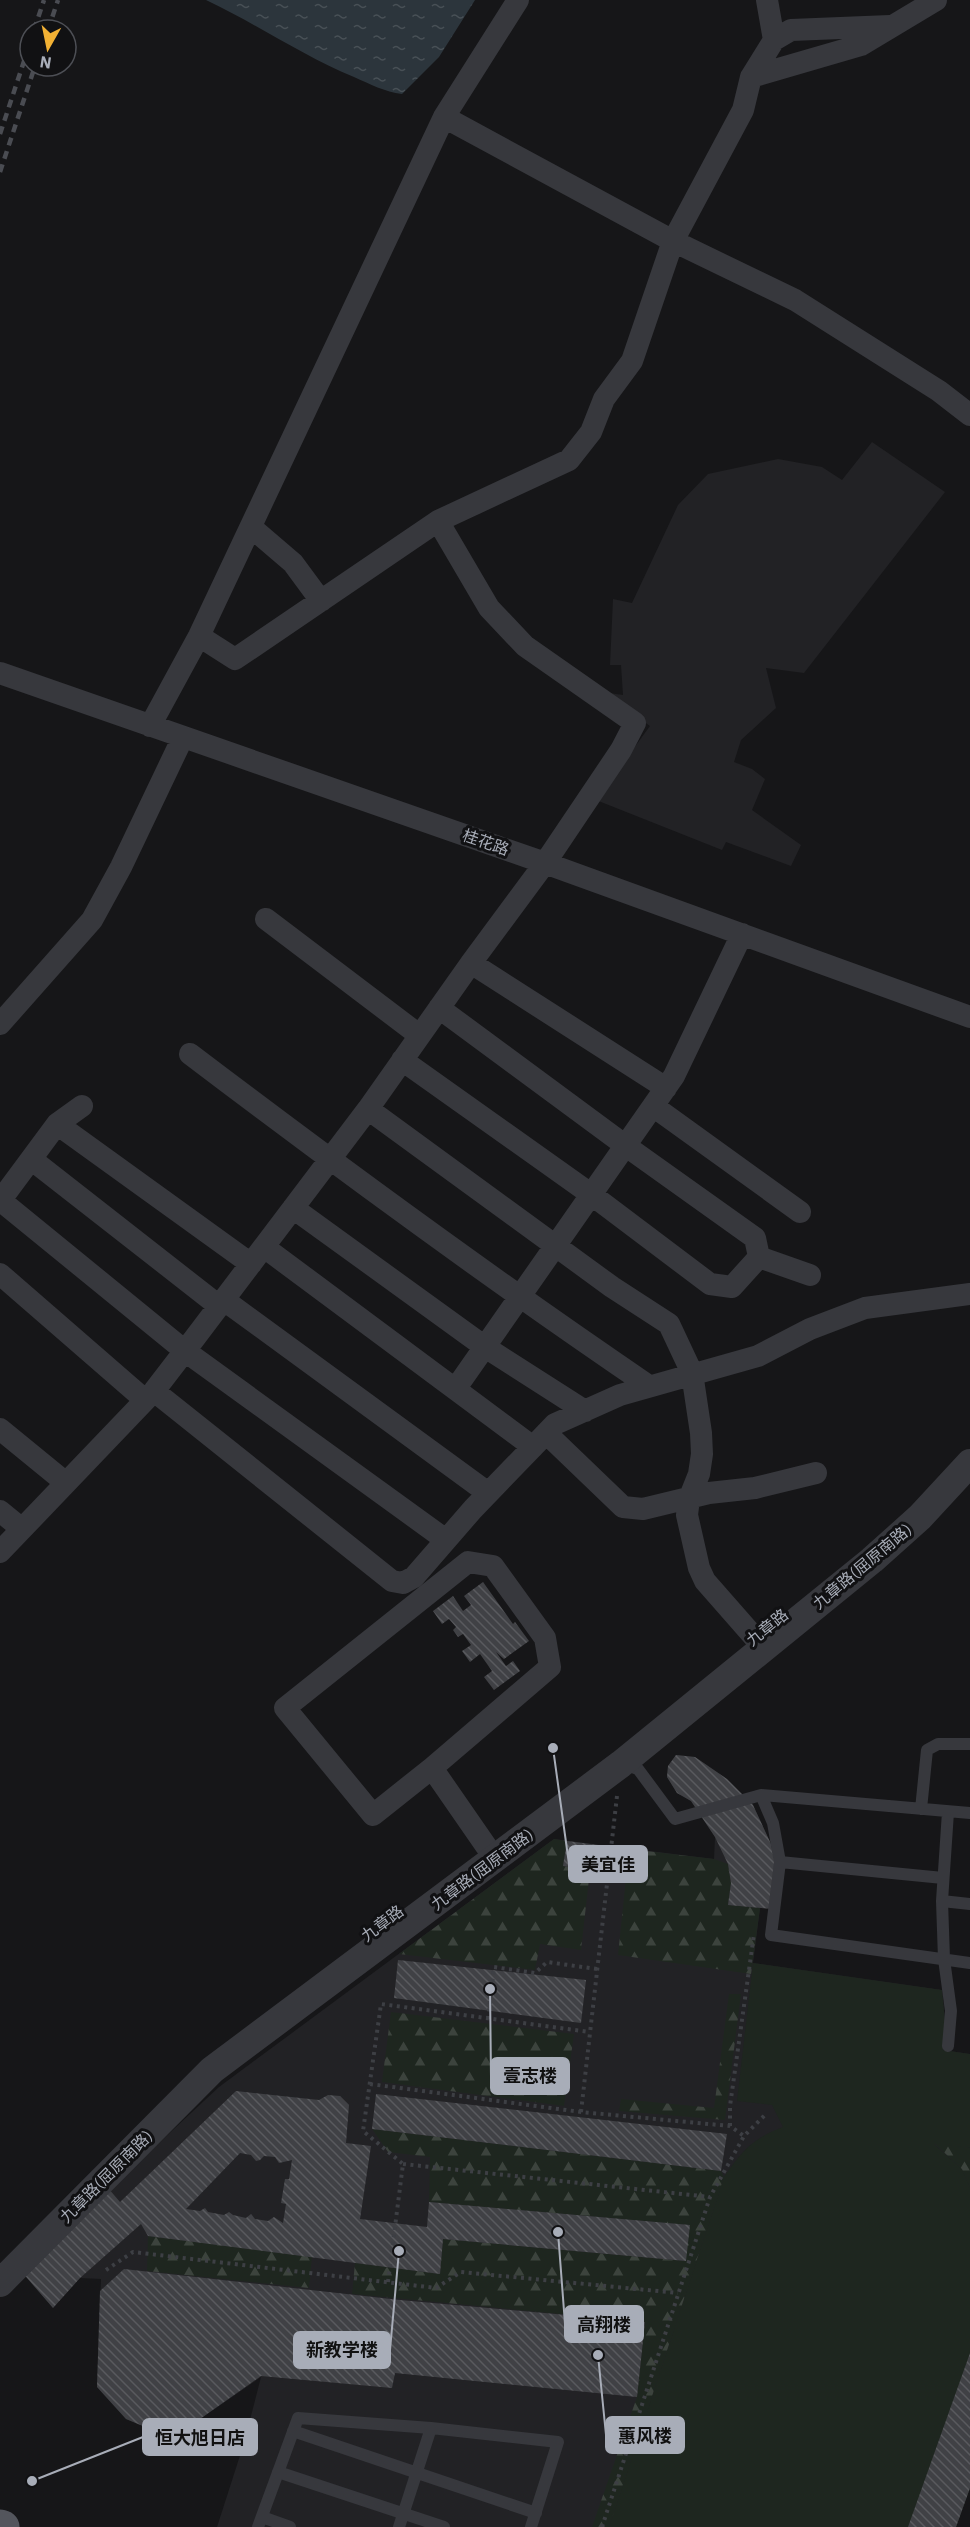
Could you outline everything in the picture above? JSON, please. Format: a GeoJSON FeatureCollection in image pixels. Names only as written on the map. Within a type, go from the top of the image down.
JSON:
{"type":"FeatureCollection","features":[{"type":"Feature","properties":{"kind":"street"},"geometry":{"type":"LineString","coordinates":[[150,726],[199,636],[444,117],[518,0]]}},
{"type":"Feature","properties":{"kind":"street"},"geometry":{"type":"LineString","coordinates":[[767,0],[774,40]]}},
{"type":"Feature","properties":{"kind":"street"},"geometry":{"type":"LineString","coordinates":[[751,77],[861,45],[936,0]]}},
{"type":"Feature","properties":{"kind":"street"},"geometry":{"type":"LineString","coordinates":[[199,636],[235,659],[438,521],[569,459],[591,432],[604,399],[632,361],[673,241],[743,110],[751,77],[774,40],[791,30],[894,25]]}},
{"type":"Feature","properties":{"kind":"street"},"geometry":{"type":"LineString","coordinates":[[444,117],[673,241],[795,300],[939,391],[970,415]]}},
{"type":"Feature","properties":{"kind":"street"},"geometry":{"type":"LineString","coordinates":[[0,1552],[150,1396],[185,1352],[368,1109],[419,1035],[545,863],[621,750],[635,723],[525,646],[489,608],[438,521]]}},
{"type":"Feature","properties":{"kind":"street"},"geometry":{"type":"LineString","coordinates":[[250,527],[293,563],[321,601]]}},
{"type":"Feature","properties":{"kind":"street","name":"桂花路"},"geometry":{"type":"LineString","coordinates":[[0,673],[545,863],[970,1017]]}},
{"type":"Feature","properties":{"kind":"street"},"geometry":{"type":"LineString","coordinates":[[0,1024],[92,920],[121,867],[183,737]]}},
{"type":"Feature","properties":{"kind":"street"},"geometry":{"type":"LineString","coordinates":[[266,919],[419,1035]]}},
{"type":"Feature","properties":{"kind":"street"},"geometry":{"type":"LineString","coordinates":[[456,1389],[674,1076],[742,933]]}},
{"type":"Feature","properties":{"kind":"street"},"geometry":{"type":"LineString","coordinates":[[471,963],[660,1097],[800,1212]]}},
{"type":"Feature","properties":{"kind":"street"},"geometry":{"type":"LineString","coordinates":[[439,1008],[755,1238],[759,1257]]}},
{"type":"Feature","properties":{"kind":"street"},"geometry":{"type":"LineString","coordinates":[[190,1054],[329,1160],[520,1298],[649,1386]]}},
{"type":"Feature","properties":{"kind":"street"},"geometry":{"type":"LineString","coordinates":[[402,1060],[592,1195],[710,1284],[732,1287],[759,1257]]}},
{"type":"Feature","properties":{"kind":"street"},"geometry":{"type":"LineString","coordinates":[[82,1106],[57,1124],[0,1201],[185,1352],[446,1540]]}},
{"type":"Feature","properties":{"kind":"street"},"geometry":{"type":"LineString","coordinates":[[368,1109],[556,1246],[669,1324],[692,1374],[701,1433],[702,1454],[695,1487],[689,1499],[687,1515],[699,1568],[705,1581],[755,1638]]}},
{"type":"Feature","properties":{"kind":"street"},"geometry":{"type":"LineString","coordinates":[[57,1124],[456,1389],[540,1440],[623,1507],[644,1509],[709,1493],[755,1488],[816,1473]]}},
{"type":"Feature","properties":{"kind":"street"},"geometry":{"type":"LineString","coordinates":[[31,1159],[222,1303],[488,1493]]}},
{"type":"Feature","properties":{"kind":"street"},"geometry":{"type":"LineString","coordinates":[[293,1208],[485,1347],[585,1411]]}},
{"type":"Feature","properties":{"kind":"street"},"geometry":{"type":"LineString","coordinates":[[759,1257],[810,1275]]}},
{"type":"Feature","properties":{"kind":"street"},"geometry":{"type":"LineString","coordinates":[[0,1274],[150,1396],[392,1581],[403,1583],[414,1577],[488,1493],[555,1424],[620,1395],[758,1356],[810,1329],[865,1308],[970,1294]]}},
{"type":"Feature","properties":{"kind":"street"},"geometry":{"type":"LineString","coordinates":[[0,1429],[66,1483]]}},
{"type":"Feature","properties":{"kind":"street","name":"九章路"},"geometry":{"type":"LineString","coordinates":[[0,2260],[202,2057],[612,1752],[755,1638],[910,1510],[950,1470],[970,1441]]}},
{"type":"Feature","properties":{"kind":"street","name":"九章路(屈原南路)"},"geometry":{"type":"LineString","coordinates":[[0,2283],[212,2070],[621,1764],[872,1560],[920,1517],[970,1463]]}},
{"type":"Feature","properties":{"kind":"street"},"geometry":{"type":"LineString","coordinates":[[0,1511],[22,1529]]}},
{"type":"Feature","properties":{"kind":"street"},"geometry":{"type":"LineString","coordinates":[[468,1562],[493,1566],[545,1638],[550,1667],[432,1768],[373,1815],[285,1708],[468,1562]]}},
{"type":"Feature","properties":{"kind":"street"},"geometry":{"type":"LineString","coordinates":[[432,1768],[486,1846]]}},
{"type":"Feature","properties":{"kind":"lane"},"geometry":{"type":"LineString","coordinates":[[921,1809],[927,1750],[938,1744],[970,1744]]}},
{"type":"Feature","properties":{"kind":"lane"},"geometry":{"type":"LineString","coordinates":[[621,1764],[638,1769],[675,1819],[761,1795],[970,1813]]}},
{"type":"Feature","properties":{"kind":"lane"},"geometry":{"type":"LineString","coordinates":[[761,1795],[773,1823],[780,1862],[771,1935],[970,1962]]}},
{"type":"Feature","properties":{"kind":"lane"},"geometry":{"type":"LineString","coordinates":[[948,1812],[942,1901],[944,1959],[951,2011],[948,2046]]}},
{"type":"Feature","properties":{"kind":"lane"},"geometry":{"type":"LineString","coordinates":[[780,1862],[944,1878]]}},
{"type":"Feature","properties":{"kind":"lane"},"geometry":{"type":"LineString","coordinates":[[942,1901],[970,1904]]}},
{"type":"Feature","properties":{"kind":"lane"},"geometry":{"type":"LineString","coordinates":[[290,2527],[260,2522],[298,2418],[431,2428],[558,2442],[531,2527]]}},
{"type":"Feature","properties":{"kind":"lane"},"geometry":{"type":"LineString","coordinates":[[399,2527],[431,2428]]}},
{"type":"Feature","properties":{"kind":"lane"},"geometry":{"type":"LineString","coordinates":[[293,2431],[536,2513]]}},
{"type":"Feature","properties":{"kind":"lane"},"geometry":{"type":"LineString","coordinates":[[278,2472],[444,2527]]}},
{"type":"Feature","properties":{"kind":"path"},"geometry":{"type":"LineString","coordinates":[[581,2112],[621,1764]]}},
{"type":"Feature","properties":{"kind":"path"},"geometry":{"type":"LineString","coordinates":[[730,2126],[730,2106],[755,1928]]}},
{"type":"Feature","properties":{"kind":"path"},"geometry":{"type":"LineString","coordinates":[[488,2019],[494,1967],[535,1972],[547,1962],[597,1969]]}},
{"type":"Feature","properties":{"kind":"path"},"geometry":{"type":"LineString","coordinates":[[590,2032],[381,2004],[363,2131],[404,2164],[710,2197]]}},
{"type":"Feature","properties":{"kind":"path"},"geometry":{"type":"LineString","coordinates":[[370,2084],[581,2112],[730,2126],[744,2136]]}},
{"type":"Feature","properties":{"kind":"path"},"geometry":{"type":"LineString","coordinates":[[602,2527],[710,2197],[744,2136],[766,2114]]}},
{"type":"Feature","properties":{"kind":"path"},"geometry":{"type":"LineString","coordinates":[[388,2282],[404,2164]]}},
{"type":"Feature","properties":{"kind":"path"},"geometry":{"type":"LineString","coordinates":[[106,2270],[133,2252],[435,2288],[460,2272],[678,2293]]}},
{"type":"Feature","properties":{"kind":"shaded area"},"geometry":{"type":"Polygon","coordinates":[[[872,442],[945,492],[804,673],[766,668],[776,708],[741,740],[734,762],[752,769],[765,779],[752,810],[801,845],[791,866],[726,842],[722,850],[596,800],[650,726],[602,692],[623,695],[621,665],[610,665],[613,599],[632,603],[678,505],[708,474],[778,459],[822,467],[842,480],[872,442]]]}},
{"type":"Feature","properties":{"kind":"shaded area"},"geometry":{"type":"Polygon","coordinates":[[[676,1755],[695,1757],[727,1779],[753,1805],[771,1844],[772,1909],[760,1908],[753,1963],[942,1990],[945,2021],[943,2050],[970,2054],[970,2488],[956,2527],[217,2527],[244,2443],[261,2377],[190,2426],[162,2434],[126,2419],[97,2387],[101,2279],[80,2278],[53,2308],[21,2271],[219,2087],[554,1839],[714,1859],[715,1837],[691,1801],[677,1793],[667,1777],[668,1766],[676,1755]]]}},
{"type":"Feature","properties":{"kind":"green space"},"geometry":{"type":"Polygon","coordinates":[[[554,1839],[567,1841],[563,1866],[590,1870],[581,1950],[540,1944],[535,1970],[399,1954],[554,1839]]]}},
{"type":"Feature","properties":{"kind":"green space"},"geometry":{"type":"Polygon","coordinates":[[[629,1849],[714,1859],[728,1864],[731,1883],[728,1905],[760,1908],[751,1974],[618,1955],[629,1849]]]}},
{"type":"Feature","properties":{"kind":"green space"},"geometry":{"type":"Polygon","coordinates":[[[753,1963],[942,1990],[945,2021],[943,2050],[970,2054],[970,2148],[934,2144],[962,2169],[970,2187],[970,2488],[956,2527],[609,2527],[724,2177],[736,2160],[755,2141],[783,2127],[772,2105],[737,2101],[753,1963]]]}},
{"type":"Feature","properties":{"kind":"green space"},"geometry":{"type":"Polygon","coordinates":[[[729,1994],[741,1994],[725,2120],[619,2111],[621,2099],[714,2108],[729,1994]]]}},
{"type":"Feature","properties":{"kind":"green space"},"geometry":{"type":"Polygon","coordinates":[[[391,2012],[574,2034],[564,2106],[382,2082],[391,2012]]]}},
{"type":"Feature","properties":{"kind":"green space"},"geometry":{"type":"Polygon","coordinates":[[[372,2129],[721,2171],[724,2177],[609,2527],[592,2527],[637,2397],[645,2322],[352,2294],[355,2263],[440,2274],[443,2239],[685,2261],[689,2225],[429,2202],[430,2157],[388,2152],[372,2129]]]}},
{"type":"Feature","properties":{"kind":"green space"},"geometry":{"type":"Polygon","coordinates":[[[934,2143],[970,2148],[970,2187],[962,2169],[934,2143]]]}},
{"type":"Feature","properties":{"kind":"green space"},"geometry":{"type":"Polygon","coordinates":[[[148,2236],[312,2257],[309,2288],[147,2271],[148,2236]]]}},
{"type":"Feature","properties":{"kind":"water"},"geometry":{"type":"Polygon","coordinates":[[[206,0],[475,0],[439,57],[402,94],[378,87],[335,69],[206,0]]]}},
{"type":"Feature","properties":{"kind":"building"},"geometry":{"type":"Polygon","coordinates":[[[483,1582],[513,1624],[515,1622],[529,1641],[504,1659],[496,1652],[506,1666],[513,1661],[520,1671],[494,1690],[484,1677],[492,1671],[480,1654],[470,1662],[462,1651],[471,1645],[463,1634],[458,1637],[453,1630],[456,1627],[449,1619],[442,1624],[433,1611],[453,1596],[463,1611],[471,1605],[464,1596],[483,1582]]]}},
{"type":"Feature","properties":{"kind":"building"},"geometry":{"type":"Polygon","coordinates":[[[676,1755],[695,1757],[727,1779],[753,1805],[771,1844],[777,1873],[772,1909],[728,1905],[731,1883],[728,1864],[715,1837],[691,1801],[677,1793],[667,1777],[668,1766],[676,1755]]]}},
{"type":"Feature","properties":{"kind":"building"},"geometry":{"type":"Polygon","coordinates":[[[567,1841],[629,1849],[627,1872],[563,1866],[567,1841]]]}},
{"type":"Feature","properties":{"kind":"building"},"geometry":{"type":"Polygon","coordinates":[[[398,1960],[586,1980],[581,2023],[394,1998],[398,1960]]]}},
{"type":"Feature","properties":{"kind":"building"},"geometry":{"type":"Polygon","coordinates":[[[236,2091],[319,2100],[328,2095],[340,2096],[349,2105],[346,2143],[371,2146],[360,2219],[427,2227],[429,2202],[690,2225],[686,2261],[443,2239],[440,2274],[148,2236],[141,2224],[80,2278],[53,2308],[21,2271],[108,2188],[120,2202],[236,2091]],[[240,2153],[186,2209],[200,2211],[205,2208],[208,2212],[224,2215],[229,2212],[246,2218],[251,2214],[255,2219],[268,2221],[274,2217],[283,2223],[286,2204],[281,2203],[285,2179],[289,2179],[292,2160],[279,2163],[275,2157],[264,2156],[256,2161],[251,2155],[240,2153]]]}},
{"type":"Feature","properties":{"kind":"building"},"geometry":{"type":"Polygon","coordinates":[[[376,2094],[727,2134],[721,2171],[372,2129],[376,2094]]]}},
{"type":"Feature","properties":{"kind":"building"},"geometry":{"type":"Polygon","coordinates":[[[124,2269],[400,2300],[645,2322],[637,2397],[395,2373],[392,2388],[261,2376],[190,2426],[162,2434],[126,2419],[97,2387],[100,2291],[124,2269]]]}},
{"type":"Feature","properties":{"kind":"building"},"geometry":{"type":"Polygon","coordinates":[[[970,2353],[970,2488],[956,2527],[908,2527],[970,2353]]]}},
{"type":"Feature","properties":{"kind":"railway"},"geometry":{"type":"LineString","coordinates":[[38,18],[44,0]]}},
{"type":"Feature","properties":{"kind":"railway"},"geometry":{"type":"LineString","coordinates":[[52,18],[58,0]]}},
{"type":"Feature","properties":{"kind":"railway"},"geometry":{"type":"LineString","coordinates":[[0,134],[18,78]]}},
{"type":"Feature","properties":{"kind":"railway"},"geometry":{"type":"LineString","coordinates":[[0,172],[31,78]]}},
{"type":"Feature","properties":{"kind":"place","name":"美宜佳"},"geometry":{"type":"Point","coordinates":[553,1748]}},
{"type":"Feature","properties":{"kind":"place","name":"壹志楼"},"geometry":{"type":"Point","coordinates":[490,1989]}},
{"type":"Feature","properties":{"kind":"place","name":"高翔楼"},"geometry":{"type":"Point","coordinates":[558,2232]}},
{"type":"Feature","properties":{"kind":"place","name":"新教学楼"},"geometry":{"type":"Point","coordinates":[399,2251]}},
{"type":"Feature","properties":{"kind":"place","name":"蕙风楼"},"geometry":{"type":"Point","coordinates":[598,2355]}},
{"type":"Feature","properties":{"kind":"place","name":"恒大旭日店"},"geometry":{"type":"Point","coordinates":[32,2481]}}]}
